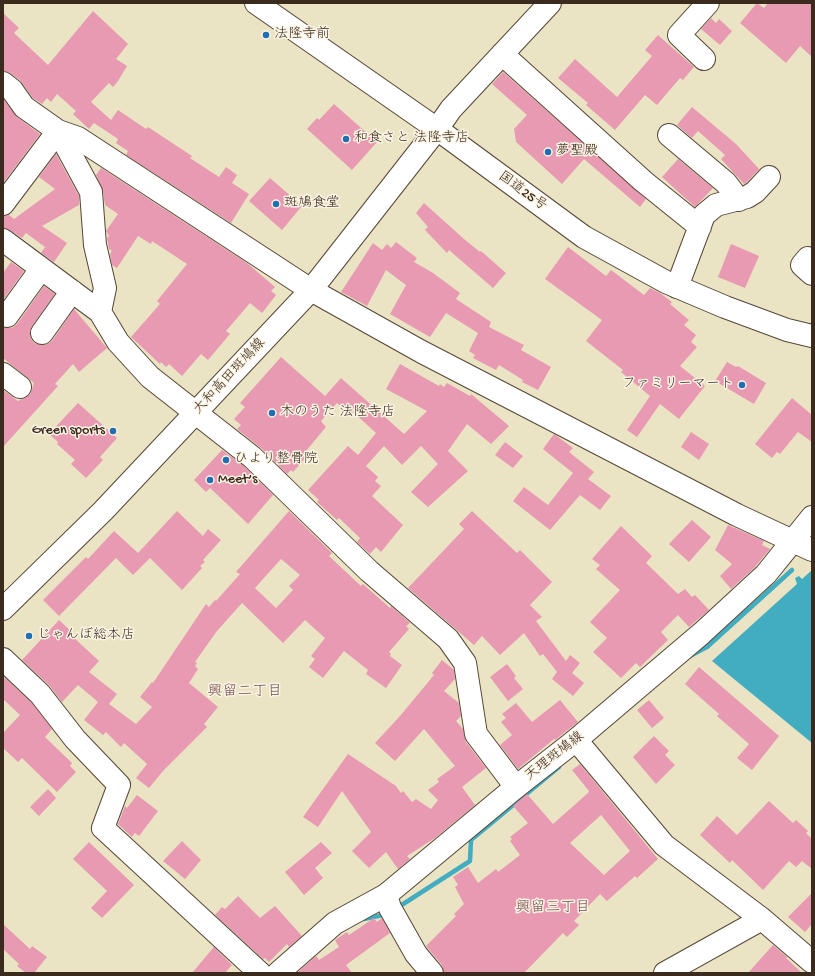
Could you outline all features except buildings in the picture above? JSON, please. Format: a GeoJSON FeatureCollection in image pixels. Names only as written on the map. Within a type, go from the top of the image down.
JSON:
{"type":"FeatureCollection","features":[{"type":"Feature","properties":{"kind":"main road","name":"国道25号"},"geometry":{"type":"LineString","coordinates":[[256,3],[437,129],[584,237],[677,287],[787,330],[812,336]]}},
{"type":"Feature","properties":{"kind":"main road","name":"大和高田斑鳩線"},"geometry":{"type":"LineString","coordinates":[[3,609],[103,511],[311,290],[451,109],[550,3]]}},
{"type":"Feature","properties":{"kind":"main road"},"geometry":{"type":"LineString","coordinates":[[704,60],[679,35],[708,3]]}},
{"type":"Feature","properties":{"kind":"main road"},"geometry":{"type":"LineString","coordinates":[[502,54],[643,181],[700,227]]}},
{"type":"Feature","properties":{"kind":"main road"},"geometry":{"type":"LineString","coordinates":[[3,83],[12,90],[24,107],[58,131],[78,138],[311,290],[422,352],[730,511],[803,546]]}},
{"type":"Feature","properties":{"kind":"main road"},"geometry":{"type":"LineString","coordinates":[[3,204],[58,131]]}},
{"type":"Feature","properties":{"kind":"main road"},"geometry":{"type":"LineString","coordinates":[[58,131],[91,192],[95,245],[105,288],[100,312]]}},
{"type":"Feature","properties":{"kind":"main road"},"geometry":{"type":"LineString","coordinates":[[669,135],[726,183],[740,200]]}},
{"type":"Feature","properties":{"kind":"main road"},"geometry":{"type":"LineString","coordinates":[[677,287],[704,215],[716,206],[740,200],[755,192],[769,177]]}},
{"type":"Feature","properties":{"kind":"main road"},"geometry":{"type":"LineString","coordinates":[[3,240],[100,312],[118,342],[150,376],[252,457],[370,571],[448,639],[465,663],[476,734],[516,787]]}},
{"type":"Feature","properties":{"kind":"main road"},"geometry":{"type":"LineString","coordinates":[[7,316],[41,269]]}},
{"type":"Feature","properties":{"kind":"main road"},"geometry":{"type":"LineString","coordinates":[[42,333],[72,291]]}},
{"type":"Feature","properties":{"kind":"main road","name":"天理斑鳩線"},"geometry":{"type":"LineString","coordinates":[[278,973],[335,923],[388,901],[516,787],[580,745],[766,574],[803,546],[812,517]]}},
{"type":"Feature","properties":{"kind":"main road"},"geometry":{"type":"LineString","coordinates":[[3,659],[40,694],[75,739],[119,785],[103,828],[260,973]]}},
{"type":"Feature","properties":{"kind":"main road"},"geometry":{"type":"LineString","coordinates":[[580,745],[664,845],[762,919],[812,962]]}},
{"type":"Feature","properties":{"kind":"main road"},"geometry":{"type":"LineString","coordinates":[[388,901],[416,954],[432,973]]}},
{"type":"Feature","properties":{"kind":"main road"},"geometry":{"type":"LineString","coordinates":[[665,973],[762,919]]}},
{"type":"Feature","properties":{"kind":"water"},"geometry":{"type":"Polygon","coordinates":[[[812,570],[812,743],[712,661],[797,584],[795,578],[799,576],[802,579],[812,570]]]}},
{"type":"Feature","properties":{"kind":"waterway"},"geometry":{"type":"LineString","coordinates":[[690,656],[707,647],[792,570]]}},
{"type":"Feature","properties":{"kind":"waterway"},"geometry":{"type":"LineString","coordinates":[[397,908],[470,861],[471,840],[559,767]]}},
{"type":"Feature","properties":{"kind":"waterway"},"geometry":{"type":"LineString","coordinates":[[364,919],[388,914]]}},
{"type":"Feature","properties":{"kind":"place","name":"法隆寺前"},"geometry":{"type":"Point","coordinates":[266,35]}},
{"type":"Feature","properties":{"kind":"place","name":"和食さと 法隆寺店"},"geometry":{"type":"Point","coordinates":[346,139]}},
{"type":"Feature","properties":{"kind":"place","name":"夢聖殿"},"geometry":{"type":"Point","coordinates":[548,152]}},
{"type":"Feature","properties":{"kind":"place","name":"斑鳩食堂"},"geometry":{"type":"Point","coordinates":[276,204]}},
{"type":"Feature","properties":{"kind":"place","name":"ファミリーマート"},"geometry":{"type":"Point","coordinates":[742,385]}},
{"type":"Feature","properties":{"kind":"place","name":"木のうた 法隆寺店"},"geometry":{"type":"Point","coordinates":[272,413]}},
{"type":"Feature","properties":{"kind":"place","name":"Green sports"},"geometry":{"type":"Point","coordinates":[113,431]}},
{"type":"Feature","properties":{"kind":"place","name":"ひより整骨院"},"geometry":{"type":"Point","coordinates":[226,460]}},
{"type":"Feature","properties":{"kind":"place","name":"Meet’s"},"geometry":{"type":"Point","coordinates":[210,480]}},
{"type":"Feature","properties":{"kind":"place","name":"じゃんぼ総本店"},"geometry":{"type":"Point","coordinates":[29,636]}},
{"type":"Feature","properties":{"kind":"district","name":"興留二丁目"},"geometry":{"type":"Point","coordinates":[245,693]}},
{"type":"Feature","properties":{"kind":"district","name":"興留三丁目"},"geometry":{"type":"Point","coordinates":[553,909]}}]}
